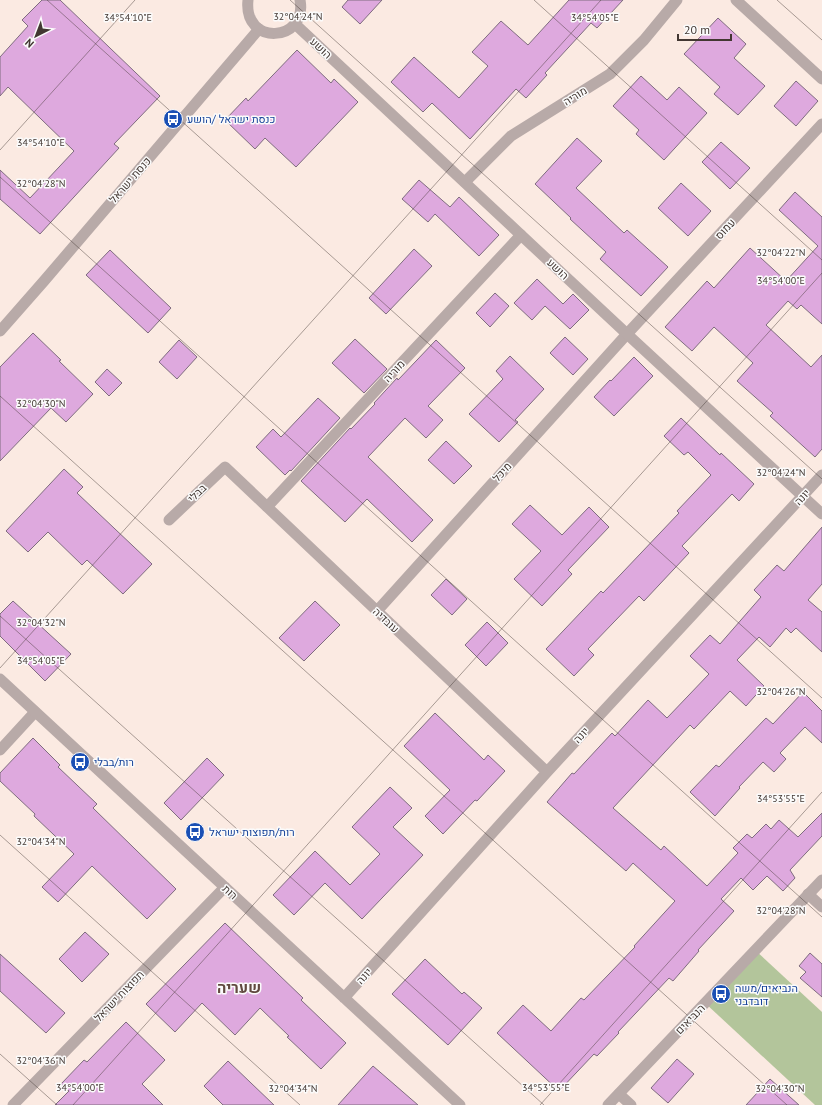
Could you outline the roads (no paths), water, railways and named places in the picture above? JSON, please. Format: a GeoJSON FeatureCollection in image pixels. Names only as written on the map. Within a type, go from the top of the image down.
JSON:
{"type":"FeatureCollection","features":[{"type":"Feature","properties":{"kind":"street"},"geometry":{"type":"LineString","coordinates":[[248,0],[249,17],[253,24],[267,33],[274,34],[282,33],[290,29],[295,24],[301,9],[300,0]]}},
{"type":"Feature","properties":{"kind":"street","name":"מוריה"},"geometry":{"type":"LineString","coordinates":[[465,182],[512,136],[610,74],[644,40],[678,0]]}},
{"type":"Feature","properties":{"kind":"street"},"geometry":{"type":"LineString","coordinates":[[736,0],[822,79]]}},
{"type":"Feature","properties":{"kind":"street","name":"הושע"},"geometry":{"type":"LineString","coordinates":[[295,24],[822,514]]}},
{"type":"Feature","properties":{"kind":"street","name":"כנסת ישראל"},"geometry":{"type":"LineString","coordinates":[[0,331],[259,29]]}},
{"type":"Feature","properties":{"kind":"street","name":"עמוס"},"geometry":{"type":"LineString","coordinates":[[627,334],[822,124]]}},
{"type":"Feature","properties":{"kind":"street","name":"מוריה"},"geometry":{"type":"LineString","coordinates":[[267,507],[521,235]]}},
{"type":"Feature","properties":{"kind":"street","name":"מיכל"},"geometry":{"type":"LineString","coordinates":[[377,611],[627,334]]}},
{"type":"Feature","properties":{"kind":"street","name":"עובדיה"},"geometry":{"type":"LineString","coordinates":[[225,467],[547,772]]}},
{"type":"Feature","properties":{"kind":"street","name":"בבלי"},"geometry":{"type":"LineString","coordinates":[[169,520],[225,467]]}},
{"type":"Feature","properties":{"kind":"street","name":"יונה"},"geometry":{"type":"LineString","coordinates":[[344,998],[547,772],[822,475]]}},
{"type":"Feature","properties":{"kind":"street","name":"רות"},"geometry":{"type":"LineString","coordinates":[[0,679],[460,1105]]}},
{"type":"Feature","properties":{"kind":"street"},"geometry":{"type":"LineString","coordinates":[[0,750],[36,712]]}},
{"type":"Feature","properties":{"kind":"street","name":"הנביאים"},"geometry":{"type":"LineString","coordinates":[[608,1105],[822,880]]}},
{"type":"Feature","properties":{"kind":"street","name":"תפוצות ישראל"},"geometry":{"type":"LineString","coordinates":[[13,1105],[225,887]]}},
{"type":"Feature","properties":{"kind":"street"},"geometry":{"type":"LineString","coordinates":[[808,894],[822,907]]}},
{"type":"Feature","properties":{"kind":"street"},"geometry":{"type":"LineString","coordinates":[[619,1094],[631,1105]]}},
{"type":"Feature","properties":{"kind":"place","name":"כנסת ישראל /הושע"},"geometry":{"type":"Point","coordinates":[173,119]}},
{"type":"Feature","properties":{"kind":"place","name":"רות/בבלי"},"geometry":{"type":"Point","coordinates":[80,762]}},
{"type":"Feature","properties":{"kind":"place","name":"רות/תפוצות ישראל"},"geometry":{"type":"Point","coordinates":[195,832]}},
{"type":"Feature","properties":{"kind":"place","name":"הנביאים/משה דובדבני"},"geometry":{"type":"Point","coordinates":[721,994]}},
{"type":"Feature","properties":{"kind":"district","name":"שעריה"},"geometry":{"type":"Point","coordinates":[239,987]}}]}
